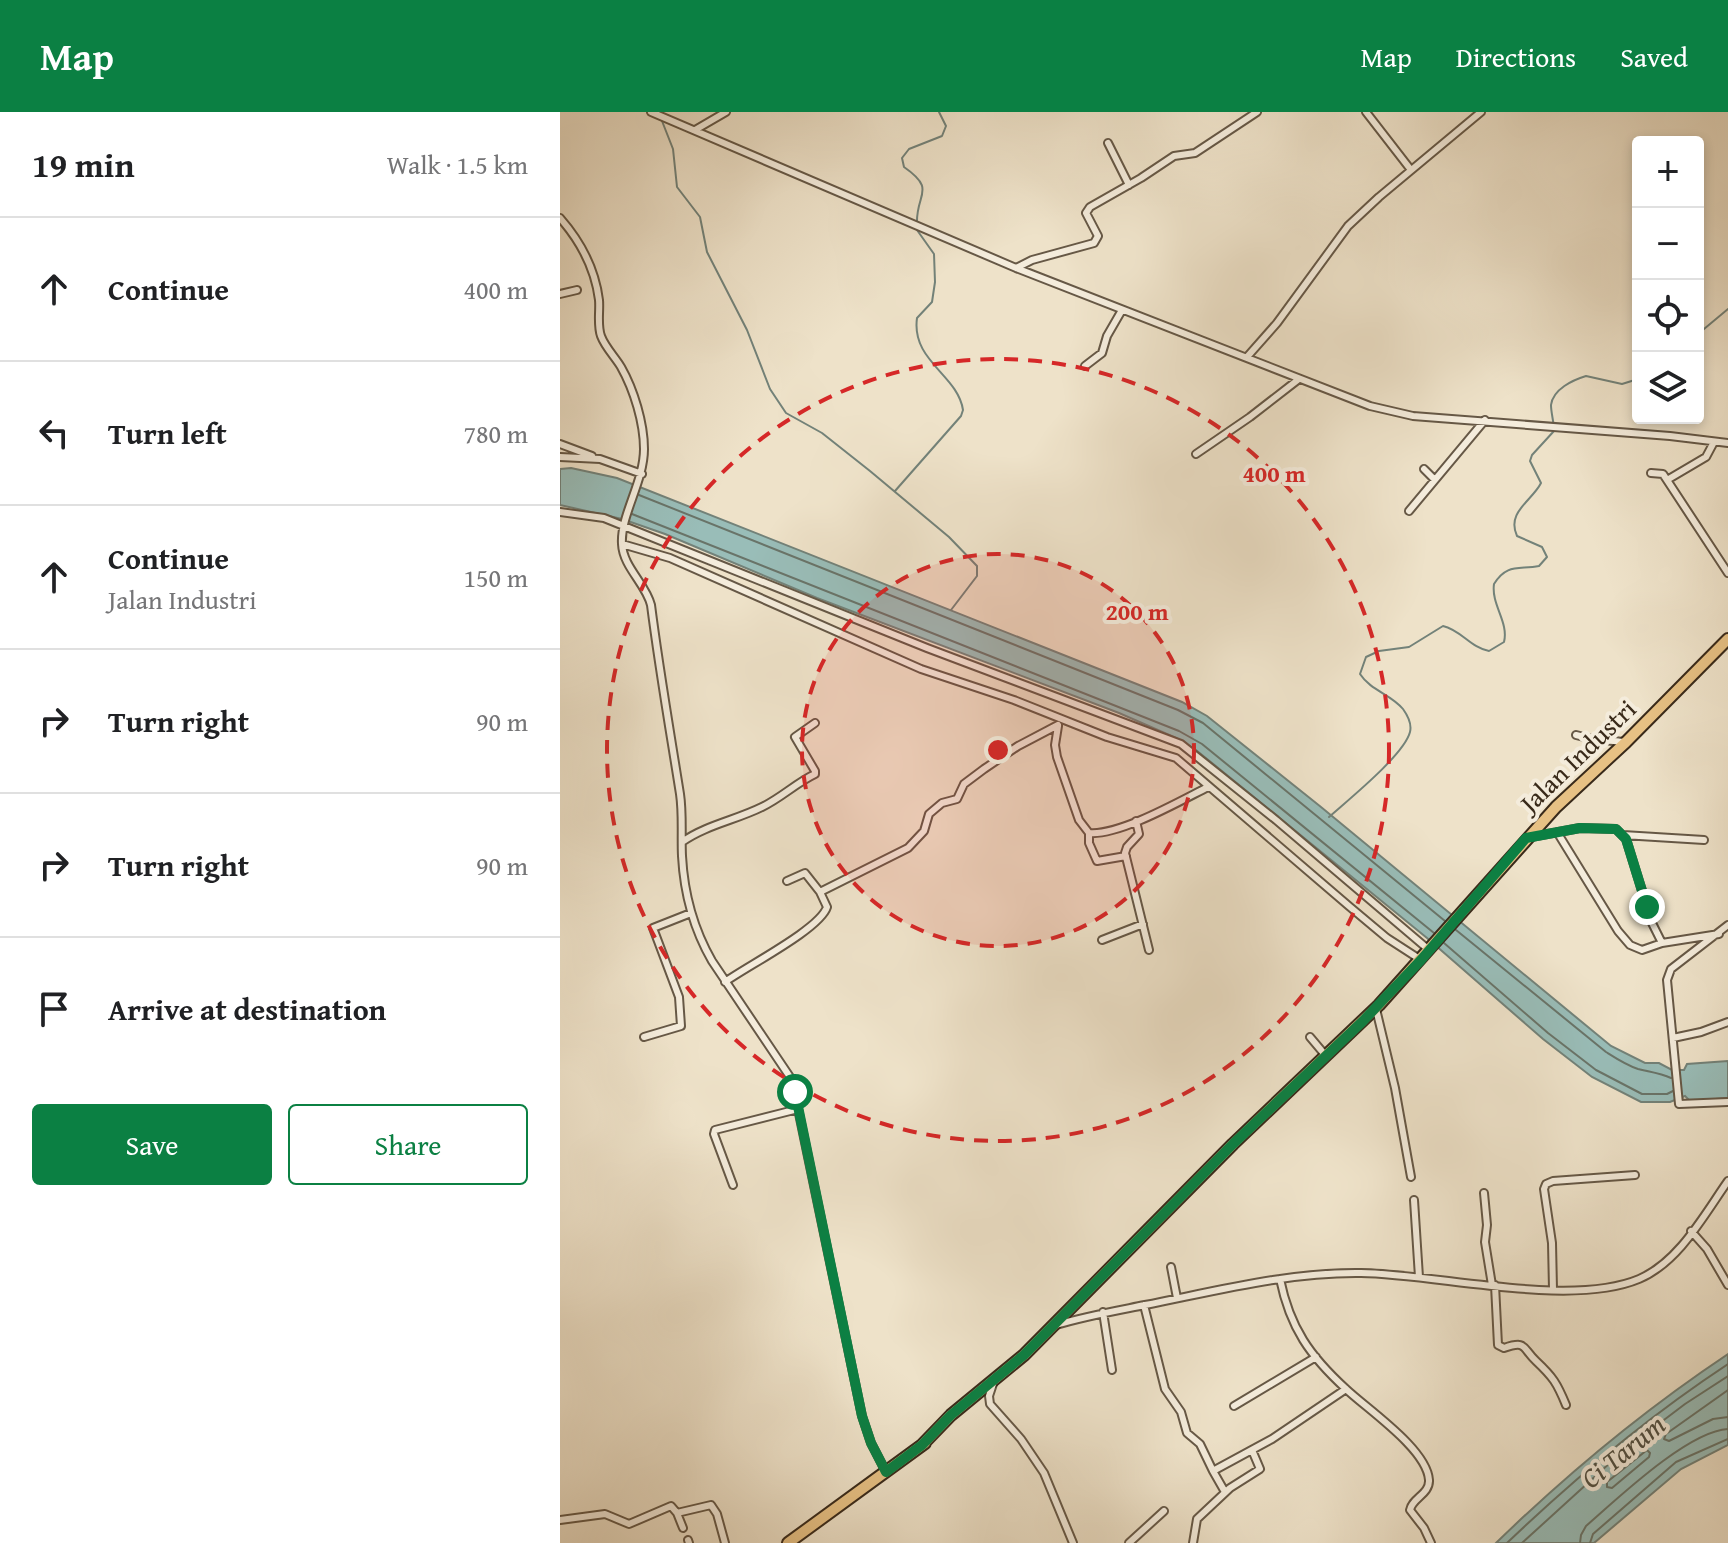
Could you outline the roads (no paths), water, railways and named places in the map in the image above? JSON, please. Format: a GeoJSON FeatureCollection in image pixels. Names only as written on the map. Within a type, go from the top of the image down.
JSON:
{"type":"FeatureCollection","features":[{"type":"Feature","properties":{"kind":"main road","name":"Jalan Industri"},"geometry":{"type":"LineString","coordinates":[[788,1543],[927,1441],[996,1376],[1024,1355],[1233,1144],[1376,1009],[1526,838],[1728,639]]}},
{"type":"Feature","properties":{"kind":"street"},"geometry":{"type":"LineString","coordinates":[[651,112],[1016,268],[1370,406],[1402,414],[1728,443]]}},
{"type":"Feature","properties":{"kind":"street"},"geometry":{"type":"LineString","coordinates":[[695,130],[726,112]]}},
{"type":"Feature","properties":{"kind":"street"},"geometry":{"type":"LineString","coordinates":[[1016,268],[1032,260],[1094,243],[1098,236],[1086,210],[1174,156],[1195,153],[1257,112]]}},
{"type":"Feature","properties":{"kind":"street"},"geometry":{"type":"LineString","coordinates":[[1366,112],[1411,170]]}},
{"type":"Feature","properties":{"kind":"street"},"geometry":{"type":"LineString","coordinates":[[1247,357],[1277,323],[1342,233],[1366,208],[1481,112]]}},
{"type":"Feature","properties":{"kind":"street"},"geometry":{"type":"LineString","coordinates":[[1108,143],[1129,185]]}},
{"type":"Feature","properties":{"kind":"street"},"geometry":{"type":"LineString","coordinates":[[560,218],[577,239],[589,262],[597,286],[601,336],[622,369],[634,396],[644,446],[642,474],[625,524],[622,544],[651,605],[660,680],[681,795],[684,878],[691,913],[704,947],[725,982],[789,1074],[862,1416],[886,1472]]}},
{"type":"Feature","properties":{"kind":"street"},"geometry":{"type":"LineString","coordinates":[[560,294],[577,290]]}},
{"type":"Feature","properties":{"kind":"street"},"geometry":{"type":"LineString","coordinates":[[1085,366],[1102,353],[1107,336],[1122,310]]}},
{"type":"Feature","properties":{"kind":"street"},"geometry":{"type":"LineString","coordinates":[[1196,454],[1299,379]]}},
{"type":"Feature","properties":{"kind":"street"},"geometry":{"type":"LineString","coordinates":[[1409,511],[1485,420]]}},
{"type":"Feature","properties":{"kind":"street"},"geometry":{"type":"LineString","coordinates":[[1667,480],[1703,460],[1714,442]]}},
{"type":"Feature","properties":{"kind":"street"},"geometry":{"type":"LineString","coordinates":[[560,444],[642,474]]}},
{"type":"Feature","properties":{"kind":"street"},"geometry":{"type":"LineString","coordinates":[[560,457],[600,459]]}},
{"type":"Feature","properties":{"kind":"street"},"geometry":{"type":"LineString","coordinates":[[1424,469],[1435,480]]}},
{"type":"Feature","properties":{"kind":"street"},"geometry":{"type":"LineString","coordinates":[[1651,473],[1662,473],[1728,573]]}},
{"type":"Feature","properties":{"kind":"street"},"geometry":{"type":"LineString","coordinates":[[560,512],[625,524],[927,648],[1181,744],[1431,948]]}},
{"type":"Feature","properties":{"kind":"street"},"geometry":{"type":"LineString","coordinates":[[622,544],[670,558],[921,669],[1060,723],[1176,758],[1387,938],[1421,960]]}},
{"type":"Feature","properties":{"kind":"street"},"geometry":{"type":"LineString","coordinates":[[682,842],[733,817],[761,808],[815,774],[795,737],[815,723]]}},
{"type":"Feature","properties":{"kind":"street"},"geometry":{"type":"LineString","coordinates":[[1060,723],[1055,737],[1057,757],[1079,820],[1089,833],[1089,843],[1097,861],[1126,856]]}},
{"type":"Feature","properties":{"kind":"street"},"geometry":{"type":"LineString","coordinates":[[820,892],[908,848],[924,831],[929,814],[942,803],[957,799],[964,784],[1010,751],[1060,723]]}},
{"type":"Feature","properties":{"kind":"street"},"geometry":{"type":"LineString","coordinates":[[1576,735],[1626,742]]}},
{"type":"Feature","properties":{"kind":"street"},"geometry":{"type":"LineString","coordinates":[[1089,833],[1136,821],[1208,787]]}},
{"type":"Feature","properties":{"kind":"street"},"geometry":{"type":"LineString","coordinates":[[1136,821],[1139,834],[1127,847],[1126,856],[1149,950]]}},
{"type":"Feature","properties":{"kind":"street"},"geometry":{"type":"LineString","coordinates":[[1526,838],[1605,827],[1616,829],[1623,835],[1652,923],[1662,943]]}},
{"type":"Feature","properties":{"kind":"street"},"geometry":{"type":"LineString","coordinates":[[1557,832],[1624,939],[1642,950],[1662,943],[1719,934]]}},
{"type":"Feature","properties":{"kind":"street"},"geometry":{"type":"LineString","coordinates":[[1623,835],[1704,840]]}},
{"type":"Feature","properties":{"kind":"street"},"geometry":{"type":"LineString","coordinates":[[725,982],[799,936],[826,912],[826,904],[807,873],[787,881]]}},
{"type":"Feature","properties":{"kind":"street"},"geometry":{"type":"LineString","coordinates":[[644,1037],[681,1026],[679,997],[653,928],[691,913]]}},
{"type":"Feature","properties":{"kind":"street"},"geometry":{"type":"LineString","coordinates":[[1102,940],[1143,924]]}},
{"type":"Feature","properties":{"kind":"street"},"geometry":{"type":"LineString","coordinates":[[1728,925],[1670,972],[1667,985],[1679,1104],[1728,1102]]}},
{"type":"Feature","properties":{"kind":"street"},"geometry":{"type":"LineString","coordinates":[[1376,1009],[1394,1081],[1411,1177]]}},
{"type":"Feature","properties":{"kind":"street"},"geometry":{"type":"LineString","coordinates":[[1673,1038],[1728,1022]]}},
{"type":"Feature","properties":{"kind":"street"},"geometry":{"type":"LineString","coordinates":[[1310,1037],[1326,1056]]}},
{"type":"Feature","properties":{"kind":"street"},"geometry":{"type":"LineString","coordinates":[[733,1185],[714,1132],[798,1109]]}},
{"type":"Feature","properties":{"kind":"street"},"geometry":{"type":"LineString","coordinates":[[1553,1289],[1546,1184],[1635,1175]]}},
{"type":"Feature","properties":{"kind":"street"},"geometry":{"type":"LineString","coordinates":[[1053,1326],[1103,1312],[1280,1279],[1347,1273],[1553,1289],[1602,1287],[1636,1280],[1663,1264],[1728,1181]]}},
{"type":"Feature","properties":{"kind":"street"},"geometry":{"type":"LineString","coordinates":[[1484,1193],[1485,1242],[1493,1285],[1498,1345],[1504,1348],[1520,1344],[1525,1347],[1553,1376],[1566,1405]]}},
{"type":"Feature","properties":{"kind":"street"},"geometry":{"type":"LineString","coordinates":[[1414,1200],[1419,1277]]}},
{"type":"Feature","properties":{"kind":"street"},"geometry":{"type":"LineString","coordinates":[[1691,1231],[1707,1249],[1728,1285]]}},
{"type":"Feature","properties":{"kind":"street"},"geometry":{"type":"LineString","coordinates":[[1171,1267],[1177,1298]]}},
{"type":"Feature","properties":{"kind":"street"},"geometry":{"type":"LineString","coordinates":[[1280,1279],[1292,1323],[1316,1357],[1346,1389],[1403,1438],[1424,1467],[1428,1486],[1410,1505],[1410,1510],[1431,1543]]}},
{"type":"Feature","properties":{"kind":"street"},"geometry":{"type":"LineString","coordinates":[[1144,1305],[1165,1389],[1181,1412],[1187,1433],[1200,1444],[1225,1492]]}},
{"type":"Feature","properties":{"kind":"street"},"geometry":{"type":"LineString","coordinates":[[1103,1312],[1112,1370]]}},
{"type":"Feature","properties":{"kind":"street"},"geometry":{"type":"LineString","coordinates":[[1234,1406],[1316,1357]]}},
{"type":"Feature","properties":{"kind":"street"},"geometry":{"type":"LineString","coordinates":[[996,1376],[989,1396],[990,1404],[1021,1439],[1044,1473],[1073,1543]]}},
{"type":"Feature","properties":{"kind":"street"},"geometry":{"type":"LineString","coordinates":[[1213,1471],[1252,1450],[1346,1389]]}},
{"type":"Feature","properties":{"kind":"street"},"geometry":{"type":"LineString","coordinates":[[1193,1543],[1197,1519],[1225,1492],[1260,1469],[1252,1450]]}},
{"type":"Feature","properties":{"kind":"street"},"geometry":{"type":"LineString","coordinates":[[677,1513],[711,1505],[717,1514],[725,1543]]}},
{"type":"Feature","properties":{"kind":"street"},"geometry":{"type":"LineString","coordinates":[[560,1520],[605,1514],[629,1524],[671,1506],[683,1528]]}},
{"type":"Feature","properties":{"kind":"street"},"geometry":{"type":"LineString","coordinates":[[1129,1543],[1164,1511]]}},
{"type":"Feature","properties":{"kind":"water"},"geometry":{"type":"Polygon","coordinates":[[[571,468],[617,478],[1182,702],[1207,716],[1321,807],[1611,1046],[1645,1063],[1659,1063],[1672,1070],[1684,1070],[1687,1064],[1728,1061],[1728,1098],[1690,1101],[1685,1096],[1670,1102],[1641,1102],[1592,1077],[1543,1039],[1427,938],[1196,750],[1176,738],[1119,713],[817,598],[665,534],[622,519],[560,505],[560,469],[571,468]]]}},
{"type":"Feature","properties":{"kind":"water","name":"Ci Tarum"},"geometry":{"type":"Polygon","coordinates":[[[1728,1354],[1728,1445],[1681,1469],[1594,1543],[1496,1543],[1608,1443],[1728,1354]]]}},
{"type":"Feature","properties":{"kind":"waterway"},"geometry":{"type":"LineString","coordinates":[[917,223],[922,187],[920,181],[904,167],[902,158],[909,149],[942,136],[946,126],[939,112]]}},
{"type":"Feature","properties":{"kind":"waterway"},"geometry":{"type":"LineString","coordinates":[[662,121],[673,149],[677,187],[700,217],[707,252],[747,330],[770,389],[786,413],[822,433],[870,471],[949,537],[977,566],[977,576],[951,610]]}},
{"type":"Feature","properties":{"kind":"waterway"},"geometry":{"type":"LineString","coordinates":[[895,491],[963,410],[953,387],[921,346],[917,333],[917,318],[932,302],[935,282],[934,254],[917,230]]}},
{"type":"Feature","properties":{"kind":"waterway"},"geometry":{"type":"LineString","coordinates":[[1704,329],[1728,309]]}},
{"type":"Feature","properties":{"kind":"waterway"},"geometry":{"type":"LineString","coordinates":[[1329,817],[1387,765],[1406,742],[1410,732],[1409,720],[1403,709],[1360,674],[1366,657],[1379,651],[1409,647],[1443,626],[1489,651],[1504,642],[1504,627],[1495,599],[1494,584],[1509,570],[1539,566],[1547,557],[1542,547],[1517,536],[1515,520],[1541,483],[1530,461],[1554,431],[1551,405],[1555,394],[1586,376],[1622,384],[1632,381]]}}]}
